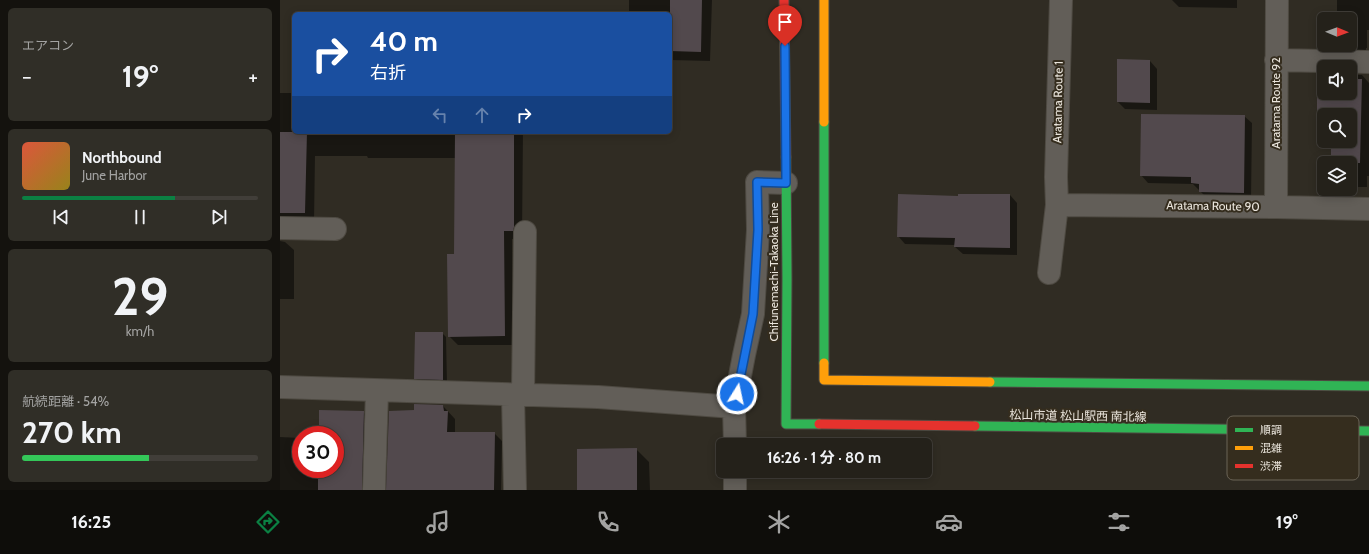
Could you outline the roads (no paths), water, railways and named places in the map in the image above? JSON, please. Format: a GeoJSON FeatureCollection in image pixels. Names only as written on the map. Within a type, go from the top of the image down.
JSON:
{"type":"FeatureCollection","features":[{"type":"Feature","properties":{"kind":"street","name":"Chifunemachi-Takaoka Line"},"geometry":{"type":"LineString","coordinates":[[784,0],[786,424]]}},
{"type":"Feature","properties":{"kind":"street"},"geometry":{"type":"LineString","coordinates":[[824,0],[824,380],[1369,386]]}},
{"type":"Feature","properties":{"kind":"street","name":"Aratama Route 1"},"geometry":{"type":"LineString","coordinates":[[1049,273],[1057,205],[1056,177],[1061,0]]}},
{"type":"Feature","properties":{"kind":"street","name":"Aratama Route 92"},"geometry":{"type":"LineString","coordinates":[[1276,207],[1277,0]]}},
{"type":"Feature","properties":{"kind":"street"},"geometry":{"type":"LineString","coordinates":[[1276,60],[1369,62]]}},
{"type":"Feature","properties":{"kind":"street"},"geometry":{"type":"LineString","coordinates":[[735,438],[734,407],[753,314],[758,230],[757,182],[786,183]]}},
{"type":"Feature","properties":{"kind":"street","name":"Aratama Route 90"},"geometry":{"type":"LineString","coordinates":[[1057,205],[1369,209]]}},
{"type":"Feature","properties":{"kind":"street"},"geometry":{"type":"LineString","coordinates":[[280,228],[335,229]]}},
{"type":"Feature","properties":{"kind":"street"},"geometry":{"type":"LineString","coordinates":[[516,490],[518,395],[525,232]]}},
{"type":"Feature","properties":{"kind":"street"},"geometry":{"type":"LineString","coordinates":[[280,387],[598,397],[734,407]]}},
{"type":"Feature","properties":{"kind":"street"},"geometry":{"type":"LineString","coordinates":[[374,489],[377,391]]}},
{"type":"Feature","properties":{"kind":"street","name":"松山市道 松山駅西 南北線"},"geometry":{"type":"LineString","coordinates":[[786,424],[1227,429]]}},
{"type":"Feature","properties":{"kind":"street","name":"松山市道 松山駅西 南北線"},"geometry":{"type":"LineString","coordinates":[[1359,431],[1369,431]]}},
{"type":"Feature","properties":{"kind":"street"},"geometry":{"type":"LineString","coordinates":[[735,478],[735,490]]}}]}
